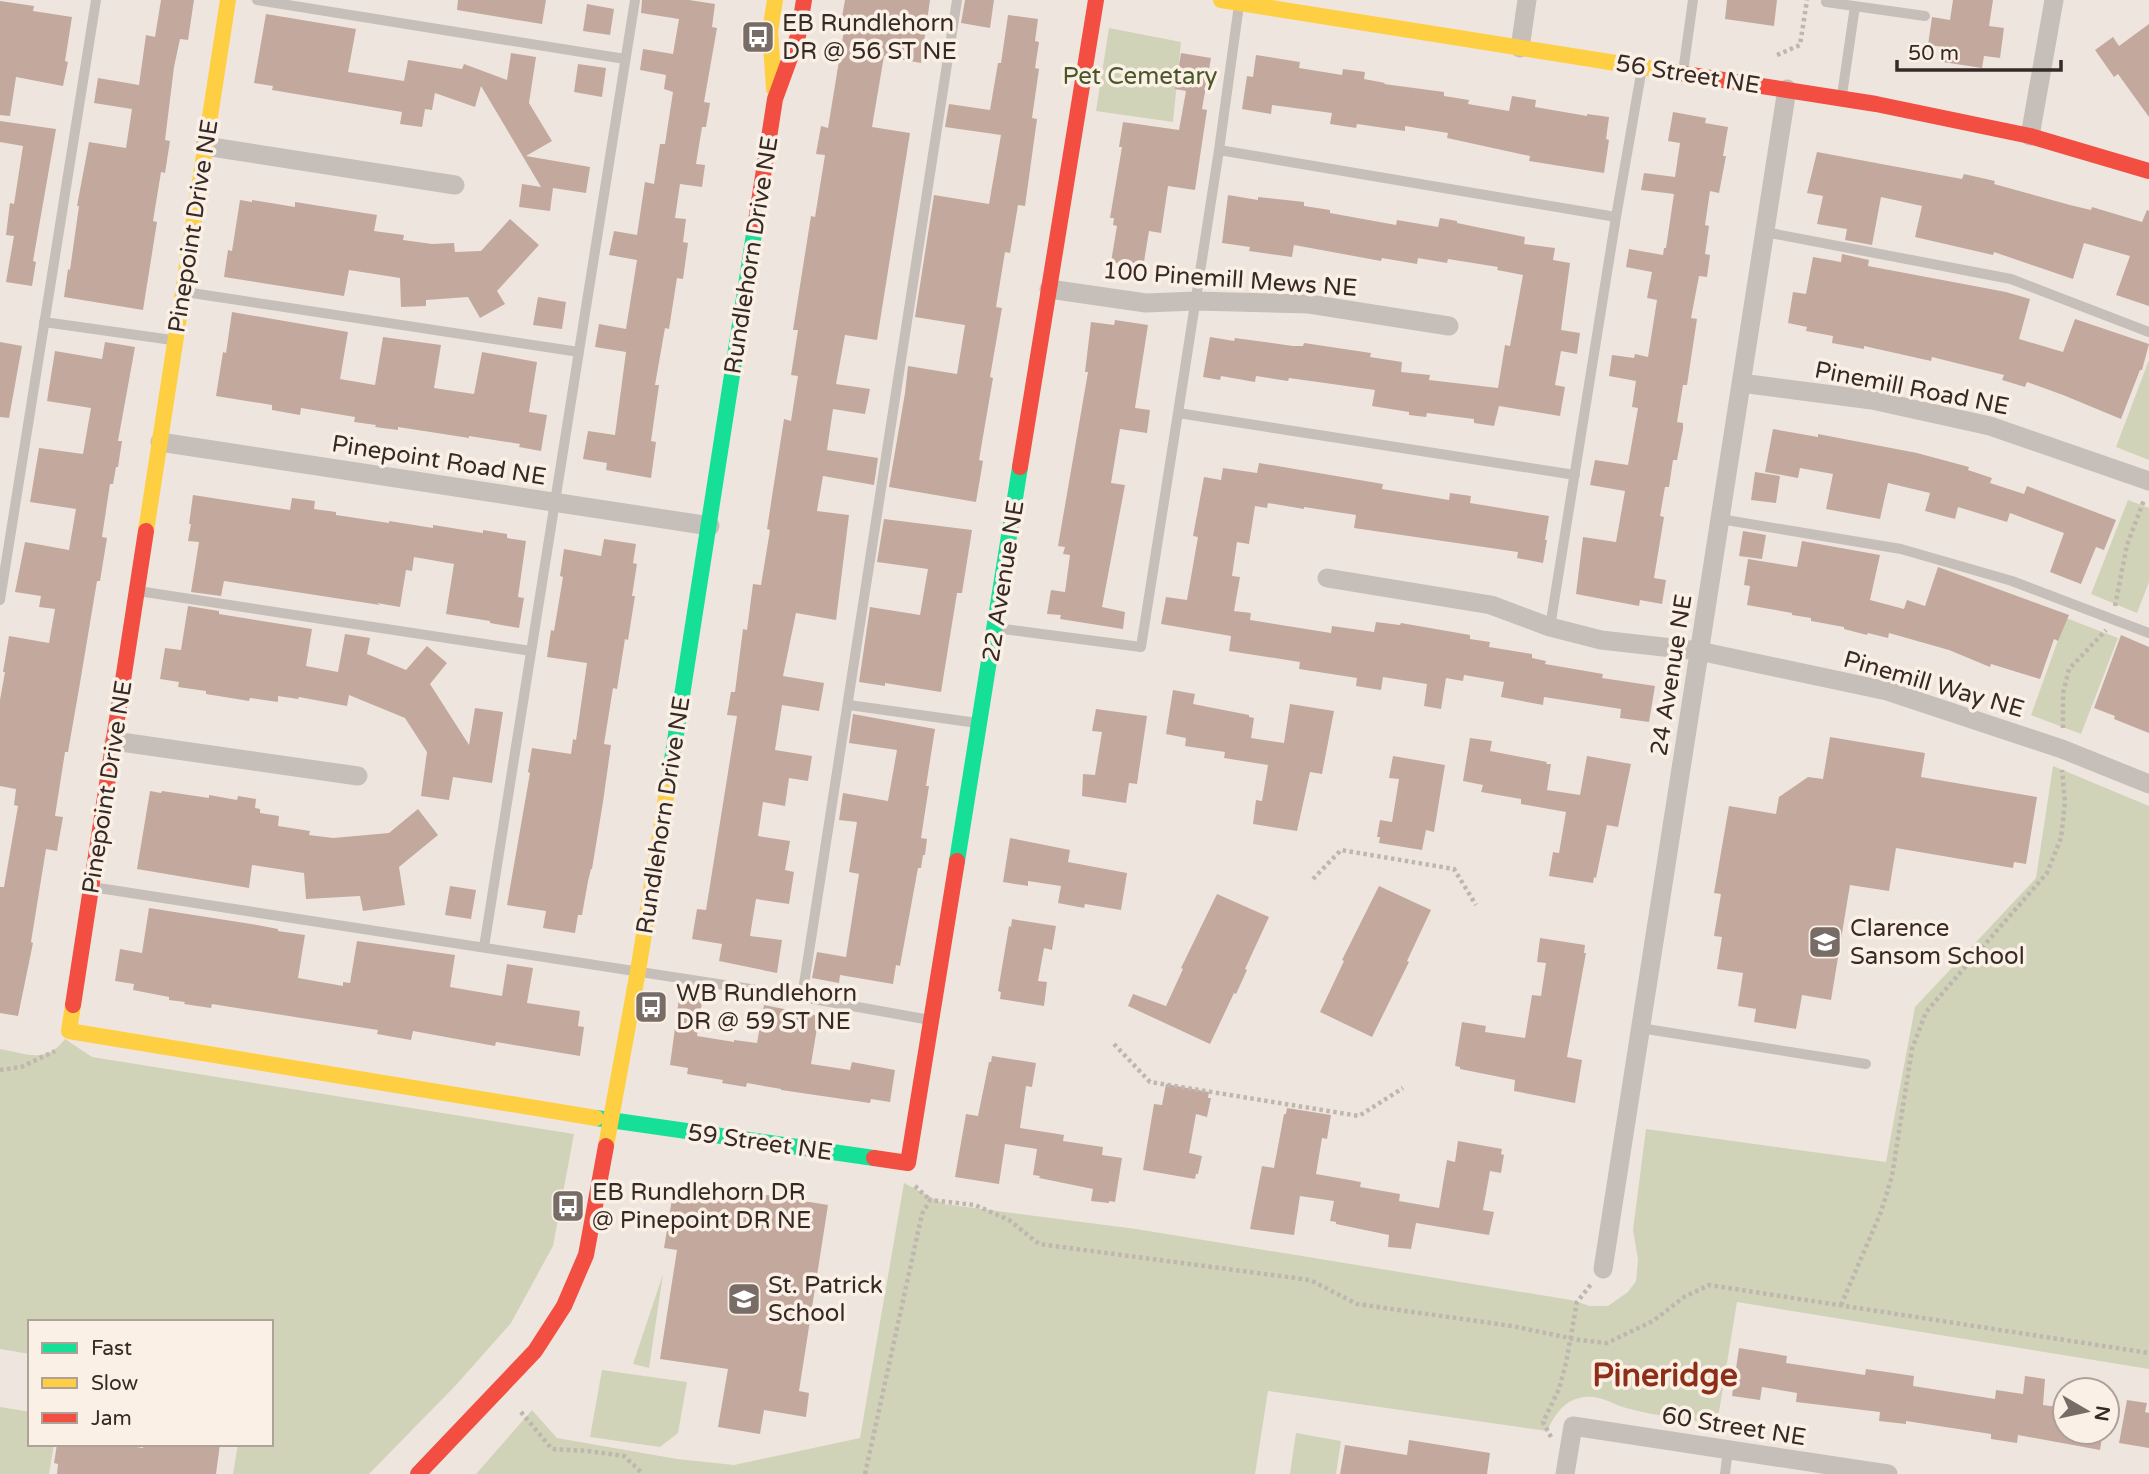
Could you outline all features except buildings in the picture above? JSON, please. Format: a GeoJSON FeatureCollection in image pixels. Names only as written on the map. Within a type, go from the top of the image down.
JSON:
{"type":"FeatureCollection","features":[{"type":"Feature","properties":{"kind":"street","name":"Pinepoint Drive NE"},"geometry":{"type":"LineString","coordinates":[[69,1031],[228,0]]}},
{"type":"Feature","properties":{"kind":"street","name":"Rundlehorn Drive NE"},"geometry":{"type":"LineString","coordinates":[[775,0],[769,31],[775,99]]}},
{"type":"Feature","properties":{"kind":"street","name":"Rundlehorn Drive NE"},"geometry":{"type":"LineString","coordinates":[[418,1474],[535,1351],[564,1306],[586,1255],[638,971],[775,99],[798,36],[804,0]]}},
{"type":"Feature","properties":{"kind":"street","name":"22 Avenue NE"},"geometry":{"type":"LineString","coordinates":[[908,1163],[1096,0]]}},
{"type":"Feature","properties":{"kind":"street","name":"56 Street NE"},"geometry":{"type":"LineString","coordinates":[[1221,0],[1842,98],[2030,136],[2149,171]]}},
{"type":"Feature","properties":{"kind":"street"},"geometry":{"type":"LineString","coordinates":[[1520,48],[1527,0]]}},
{"type":"Feature","properties":{"kind":"street"},"geometry":{"type":"LineString","coordinates":[[2030,136],[2054,0]]}},
{"type":"Feature","properties":{"kind":"street","name":"24 Avenue NE"},"geometry":{"type":"LineString","coordinates":[[1603,1269],[1787,89]]}},
{"type":"Feature","properties":{"kind":"street"},"geometry":{"type":"LineString","coordinates":[[205,146],[455,185]]}},
{"type":"Feature","properties":{"kind":"street","name":"100 Pinemill Mews NE"},"geometry":{"type":"LineString","coordinates":[[1049,289],[1146,303],[1196,301],[1309,304],[1449,326]]}},
{"type":"Feature","properties":{"kind":"street","name":"Pinemill Road NE"},"geometry":{"type":"LineString","coordinates":[[1741,383],[1872,400],[1990,425],[2149,481]]}},
{"type":"Feature","properties":{"kind":"street","name":"Pinepoint Road NE"},"geometry":{"type":"LineString","coordinates":[[160,442],[710,526]]}},
{"type":"Feature","properties":{"kind":"street","name":"Pinemill Way NE"},"geometry":{"type":"LineString","coordinates":[[1327,578],[1491,605],[1550,627],[1601,640],[1699,651],[1887,691],[2062,749],[2149,784]]}},
{"type":"Feature","properties":{"kind":"street"},"geometry":{"type":"LineString","coordinates":[[114,741],[358,776]]}},
{"type":"Feature","properties":{"kind":"street"},"geometry":{"type":"LineString","coordinates":[[69,1031],[611,1121]]}},
{"type":"Feature","properties":{"kind":"street","name":"59 Street NE"},"geometry":{"type":"LineString","coordinates":[[611,1121],[908,1163]]}},
{"type":"Feature","properties":{"kind":"street"},"geometry":{"type":"LineString","coordinates":[[1565,1474],[1571,1435]]}},
{"type":"Feature","properties":{"kind":"street","name":"60 Street NE"},"geometry":{"type":"LineString","coordinates":[[1571,1435],[1728,1449],[1888,1474]]}},
{"type":"Feature","properties":{"kind":"lane"},"geometry":{"type":"LineString","coordinates":[[0,600],[96,0]]}},
{"type":"Feature","properties":{"kind":"lane"},"geometry":{"type":"LineString","coordinates":[[257,0],[625,59]]}},
{"type":"Feature","properties":{"kind":"lane"},"geometry":{"type":"LineString","coordinates":[[484,947],[635,0]]}},
{"type":"Feature","properties":{"kind":"lane"},"geometry":{"type":"LineString","coordinates":[[803,997],[957,0]]}},
{"type":"Feature","properties":{"kind":"lane"},"geometry":{"type":"LineString","coordinates":[[1683,74],[1693,0]]}},
{"type":"Feature","properties":{"kind":"lane"},"geometry":{"type":"LineString","coordinates":[[1827,0],[1826,2],[1925,16]]}},
{"type":"Feature","properties":{"kind":"lane"},"geometry":{"type":"LineString","coordinates":[[996,628],[1140,647],[1196,301],[1239,2]]}},
{"type":"Feature","properties":{"kind":"lane"},"geometry":{"type":"LineString","coordinates":[[1842,98],[1855,6]]}},
{"type":"Feature","properties":{"kind":"lane"},"geometry":{"type":"LineString","coordinates":[[1550,627],[1642,67]]}},
{"type":"Feature","properties":{"kind":"lane"},"geometry":{"type":"LineString","coordinates":[[1219,150],[1616,217]]}},
{"type":"Feature","properties":{"kind":"lane"},"geometry":{"type":"LineString","coordinates":[[1765,233],[2011,279],[2149,332]]}},
{"type":"Feature","properties":{"kind":"lane"},"geometry":{"type":"LineString","coordinates":[[183,292],[579,352]]}},
{"type":"Feature","properties":{"kind":"lane"},"geometry":{"type":"LineString","coordinates":[[44,322],[176,341]]}},
{"type":"Feature","properties":{"kind":"lane"},"geometry":{"type":"LineString","coordinates":[[1178,413],[1575,475]]}},
{"type":"Feature","properties":{"kind":"lane"},"geometry":{"type":"LineString","coordinates":[[1720,519],[1901,549],[2012,581],[2149,633]]}},
{"type":"Feature","properties":{"kind":"lane"},"geometry":{"type":"LineString","coordinates":[[137,591],[531,651]]}},
{"type":"Feature","properties":{"kind":"lane"},"geometry":{"type":"LineString","coordinates":[[849,705],[979,723]]}},
{"type":"Feature","properties":{"kind":"lane"},"geometry":{"type":"LineString","coordinates":[[91,887],[803,997],[931,1020]]}},
{"type":"Feature","properties":{"kind":"lane"},"geometry":{"type":"LineString","coordinates":[[1640,1028],[1866,1064]]}},
{"type":"Feature","properties":{"kind":"lane"},"geometry":{"type":"LineString","coordinates":[[1725,1474],[1728,1449]]}},
{"type":"Feature","properties":{"kind":"path"},"geometry":{"type":"LineString","coordinates":[[1777,55],[1800,45],[1807,0]]}},
{"type":"Feature","properties":{"kind":"path"},"geometry":{"type":"LineString","coordinates":[[1841,1306],[1881,1212],[1892,1176],[1912,1049],[1926,1012],[2047,873],[2062,838],[2065,802],[2062,767]]}},
{"type":"Feature","properties":{"kind":"path"},"geometry":{"type":"LineString","coordinates":[[1313,879],[1341,850],[1454,869],[1476,905]]}},
{"type":"Feature","properties":{"kind":"path"},"geometry":{"type":"LineString","coordinates":[[0,1070],[21,1067],[70,1044],[69,1031]]}},
{"type":"Feature","properties":{"kind":"path"},"geometry":{"type":"LineString","coordinates":[[1114,1044],[1150,1082],[1359,1116],[1404,1088]]}},
{"type":"Feature","properties":{"kind":"path"},"geometry":{"type":"LineString","coordinates":[[866,1474],[922,1214],[930,1200],[975,1205],[1009,1220],[1039,1244],[1310,1280],[1357,1304],[1512,1326],[1607,1343],[1653,1321],[1684,1297],[1709,1285],[2149,1353]]}},
{"type":"Feature","properties":{"kind":"path"},"geometry":{"type":"LineString","coordinates":[[1571,1435],[1552,1441],[1543,1422],[1559,1389],[1577,1302],[1603,1269]]}},
{"type":"Feature","properties":{"kind":"path"},"geometry":{"type":"LineString","coordinates":[[521,1412],[552,1449],[624,1456],[643,1474]]}},
{"type":"Feature","properties":{"kind":"green space","name":"Pet Cemetary"},"geometry":{"type":"Polygon","coordinates":[[[1109,28],[1181,42],[1173,122],[1096,111],[1109,28]]]}},
{"type":"Feature","properties":{"kind":"green space"},"geometry":{"type":"Polygon","coordinates":[[[2149,360],[2149,460],[2116,447],[2149,360]]]}},
{"type":"Feature","properties":{"kind":"green space"},"geometry":{"type":"Polygon","coordinates":[[[2128,500],[2149,508],[2149,582],[2137,613],[2091,594],[2128,500]]]}},
{"type":"Feature","properties":{"kind":"green space"},"geometry":{"type":"Polygon","coordinates":[[[2066,618],[2118,638],[2081,734],[2031,715],[2066,618]]]}},
{"type":"Feature","properties":{"kind":"green space"},"geometry":{"type":"Polygon","coordinates":[[[2053,766],[2149,806],[2149,1369],[1737,1302],[1717,1424],[1637,1411],[1590,1397],[1578,1398],[1566,1404],[1547,1431],[1268,1391],[1255,1474],[476,1474],[532,1410],[557,1438],[677,1459],[734,1465],[860,1438],[904,1183],[944,1204],[1136,1229],[1571,1300],[1590,1306],[1608,1306],[1628,1292],[1636,1281],[1638,1260],[1633,1230],[1646,1129],[1886,1162],[1915,1007],[2036,878],[2053,766]]]}},
{"type":"Feature","properties":{"kind":"green space"},"geometry":{"type":"Polygon","coordinates":[[[65,1039],[92,1057],[574,1134],[553,1246],[511,1323],[456,1385],[369,1474],[233,1474],[238,1446],[273,1446],[273,1320],[28,1320],[28,1354],[0,1349],[0,1049],[36,1055],[51,1052],[65,1039]]]}},
{"type":"Feature","properties":{"kind":"green space"},"geometry":{"type":"Polygon","coordinates":[[[663,1274],[649,1368],[633,1364],[663,1274]]]}},
{"type":"Feature","properties":{"kind":"green space"},"geometry":{"type":"Polygon","coordinates":[[[602,1370],[687,1382],[678,1433],[660,1447],[590,1437],[602,1370]]]}},
{"type":"Feature","properties":{"kind":"green space"},"geometry":{"type":"Polygon","coordinates":[[[0,1407],[28,1412],[28,1446],[54,1446],[49,1474],[0,1474],[0,1407]]]}},
{"type":"Feature","properties":{"kind":"green space"},"geometry":{"type":"Polygon","coordinates":[[[1296,1433],[1341,1441],[1336,1474],[1290,1474],[1296,1433]]]}},
{"type":"Feature","properties":{"kind":"traffic: fast"},"geometry":{"type":"LineString","coordinates":[[669,779],[756,221]]}},
{"type":"Feature","properties":{"kind":"traffic: fast"},"geometry":{"type":"LineString","coordinates":[[957,861],[1020,467]]}},
{"type":"Feature","properties":{"kind":"traffic: fast"},"geometry":{"type":"LineString","coordinates":[[596,1118],[874,1158]]}},
{"type":"Feature","properties":{"kind":"traffic: slow"},"geometry":{"type":"LineString","coordinates":[[146,531],[228,0]]}},
{"type":"Feature","properties":{"kind":"traffic: slow"},"geometry":{"type":"LineString","coordinates":[[774,89],[770,31],[775,0]]}},
{"type":"Feature","properties":{"kind":"traffic: slow"},"geometry":{"type":"LineString","coordinates":[[1221,0],[1685,74]]}},
{"type":"Feature","properties":{"kind":"traffic: slow"},"geometry":{"type":"LineString","coordinates":[[606,1146],[669,779]]}},
{"type":"Feature","properties":{"kind":"traffic: slow"},"geometry":{"type":"LineString","coordinates":[[73,1005],[69,1031],[596,1118]]}},
{"type":"Feature","properties":{"kind":"traffic: jam"},"geometry":{"type":"LineString","coordinates":[[756,221],[775,99],[798,36],[804,0]]}},
{"type":"Feature","properties":{"kind":"traffic: jam"},"geometry":{"type":"LineString","coordinates":[[1020,467],[1096,0]]}},
{"type":"Feature","properties":{"kind":"traffic: jam"},"geometry":{"type":"LineString","coordinates":[[1685,74],[1876,104],[2030,136],[2149,171]]}},
{"type":"Feature","properties":{"kind":"traffic: jam"},"geometry":{"type":"LineString","coordinates":[[73,1005],[146,531]]}},
{"type":"Feature","properties":{"kind":"traffic: jam"},"geometry":{"type":"LineString","coordinates":[[874,1158],[908,1163],[957,861]]}},
{"type":"Feature","properties":{"kind":"traffic: jam"},"geometry":{"type":"LineString","coordinates":[[418,1474],[535,1351],[564,1306],[586,1255],[606,1146]]}},
{"type":"Feature","properties":{"kind":"place","name":"EB Rundlehorn DR @ 56 ST NE"},"geometry":{"type":"Point","coordinates":[758,37]}},
{"type":"Feature","properties":{"kind":"place","name":"Clarence Sansom School"},"geometry":{"type":"Point","coordinates":[1825,942]}},
{"type":"Feature","properties":{"kind":"place","name":"WB Rundlehorn DR @ 59 ST NE"},"geometry":{"type":"Point","coordinates":[651,1007]}},
{"type":"Feature","properties":{"kind":"place","name":"EB Rundlehorn DR @ Pinepoint DR NE"},"geometry":{"type":"Point","coordinates":[568,1206]}},
{"type":"Feature","properties":{"kind":"place","name":"St. Patrick School"},"geometry":{"type":"Point","coordinates":[744,1299]}},
{"type":"Feature","properties":{"kind":"district","name":"Pineridge"},"geometry":{"type":"Point","coordinates":[1665,1375]}}]}
